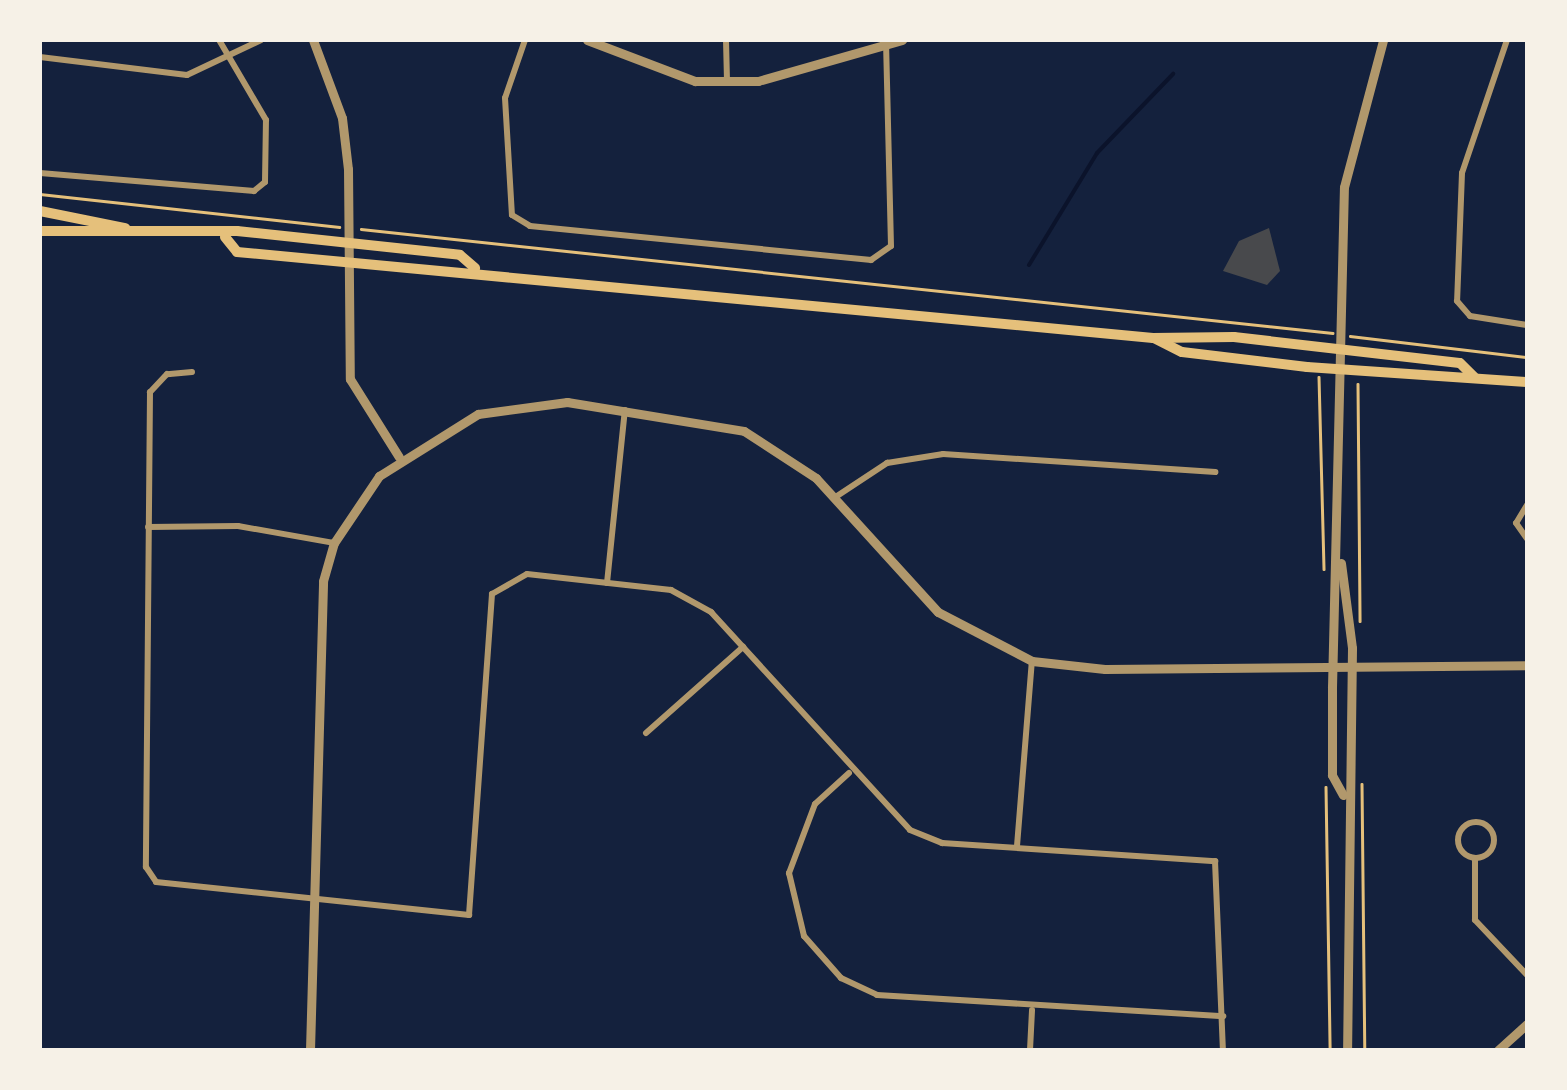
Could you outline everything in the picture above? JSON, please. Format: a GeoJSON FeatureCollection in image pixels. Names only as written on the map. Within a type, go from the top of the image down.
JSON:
{"type":"FeatureCollection","features":[{"type":"Feature","properties":{"kind":"main road"},"geometry":{"type":"LineString","coordinates":[[40,211],[131,230]]}},
{"type":"Feature","properties":{"kind":"main road"},"geometry":{"type":"LineString","coordinates":[[40,231],[131,230],[348,242],[460,256],[475,268]]}},
{"type":"Feature","properties":{"kind":"main road"},"geometry":{"type":"LineString","coordinates":[[225,237],[237,252],[348,264],[475,268],[1153,338],[1338,348],[1460,363],[1474,377]]}},
{"type":"Feature","properties":{"kind":"main road"},"geometry":{"type":"LineString","coordinates":[[1153,338],[1182,352],[1337,370],[1527,382]]}},
{"type":"Feature","properties":{"kind":"street"},"geometry":{"type":"LineString","coordinates":[[40,173],[254,191],[265,182],[266,120],[219,40]]}},
{"type":"Feature","properties":{"kind":"street"},"geometry":{"type":"LineString","coordinates":[[40,57],[187,74],[261,40]]}},
{"type":"Feature","properties":{"kind":"street"},"geometry":{"type":"LineString","coordinates":[[313,40],[342,118],[350,379],[399,458]]}},
{"type":"Feature","properties":{"kind":"street"},"geometry":{"type":"LineString","coordinates":[[525,40],[505,98],[505,193],[512,214],[530,226],[871,260],[891,246],[886,42]]}},
{"type":"Feature","properties":{"kind":"street"},"geometry":{"type":"LineString","coordinates":[[587,40],[650,69],[727,80],[802,73],[886,42],[902,40]]}},
{"type":"Feature","properties":{"kind":"street"},"geometry":{"type":"LineString","coordinates":[[726,40],[727,80]]}},
{"type":"Feature","properties":{"kind":"street"},"geometry":{"type":"LineString","coordinates":[[1343,796],[1332,775],[1332,667],[1340,560],[1338,348],[1350,137],[1384,40]]}},
{"type":"Feature","properties":{"kind":"street"},"geometry":{"type":"LineString","coordinates":[[1507,40],[1462,174],[1457,301],[1470,316],[1527,325]]}},
{"type":"Feature","properties":{"kind":"street"},"geometry":{"type":"LineString","coordinates":[[192,372],[167,374],[150,392],[146,867],[169,888],[312,902],[474,910],[482,628],[492,594],[527,574],[607,583],[694,598],[744,647],[849,773],[910,830],[942,843],[1210,857],[1220,874],[1223,1050]]}},
{"type":"Feature","properties":{"kind":"street"},"geometry":{"type":"LineString","coordinates":[[310,1050],[316,624],[334,543],[399,458],[500,408],[625,409],[744,431],[834,498],[938,612],[1032,660],[1332,667],[1527,665]]}},
{"type":"Feature","properties":{"kind":"street"},"geometry":{"type":"LineString","coordinates":[[607,583],[625,409]]}},
{"type":"Feature","properties":{"kind":"street"},"geometry":{"type":"LineString","coordinates":[[834,498],[887,464],[943,454],[1215,472]]}},
{"type":"Feature","properties":{"kind":"street"},"geometry":{"type":"LineString","coordinates":[[1527,505],[1516,523],[1527,539]]}},
{"type":"Feature","properties":{"kind":"street"},"geometry":{"type":"LineString","coordinates":[[148,528],[238,526],[334,543]]}},
{"type":"Feature","properties":{"kind":"street"},"geometry":{"type":"LineString","coordinates":[[1340,560],[1350,587],[1343,796],[1346,1050]]}},
{"type":"Feature","properties":{"kind":"street"},"geometry":{"type":"LineString","coordinates":[[646,733],[744,647]]}},
{"type":"Feature","properties":{"kind":"street"},"geometry":{"type":"LineString","coordinates":[[1017,846],[1032,660]]}},
{"type":"Feature","properties":{"kind":"street"},"geometry":{"type":"LineString","coordinates":[[849,773],[815,804],[789,874],[819,960],[877,994],[1032,1010],[1223,1016]]}},
{"type":"Feature","properties":{"kind":"street"},"geometry":{"type":"LineString","coordinates":[[1475,859],[1458,843],[1478,822],[1495,838],[1475,859],[1475,920],[1527,975]]}},
{"type":"Feature","properties":{"kind":"street"},"geometry":{"type":"LineString","coordinates":[[1030,1050],[1032,1010]]}},
{"type":"Feature","properties":{"kind":"street"},"geometry":{"type":"LineString","coordinates":[[1498,1050],[1527,1024]]}},
{"type":"Feature","properties":{"kind":"path"},"geometry":{"type":"LineString","coordinates":[[40,194],[332,226]]}},
{"type":"Feature","properties":{"kind":"path"},"geometry":{"type":"LineString","coordinates":[[364,230],[1065,311],[1313,330]]}},
{"type":"Feature","properties":{"kind":"path"},"geometry":{"type":"LineString","coordinates":[[1362,338],[1527,358]]}},
{"type":"Feature","properties":{"kind":"path"},"geometry":{"type":"LineString","coordinates":[[1319,380],[1324,578]]}},
{"type":"Feature","properties":{"kind":"path"},"geometry":{"type":"LineString","coordinates":[[1358,384],[1360,630]]}},
{"type":"Feature","properties":{"kind":"path"},"geometry":{"type":"LineString","coordinates":[[1362,764],[1365,1050]]}},
{"type":"Feature","properties":{"kind":"path"},"geometry":{"type":"LineString","coordinates":[[1326,782],[1330,1050]]}},
{"type":"Feature","properties":{"kind":"building"},"geometry":{"type":"Polygon","coordinates":[[[1269,228],[1280,271],[1267,285],[1223,271],[1239,241],[1269,228]]]}},
{"type":"Feature","properties":{"kind":"waterway"},"geometry":{"type":"LineString","coordinates":[[1029,265],[1097,153],[1173,74]]}}]}
